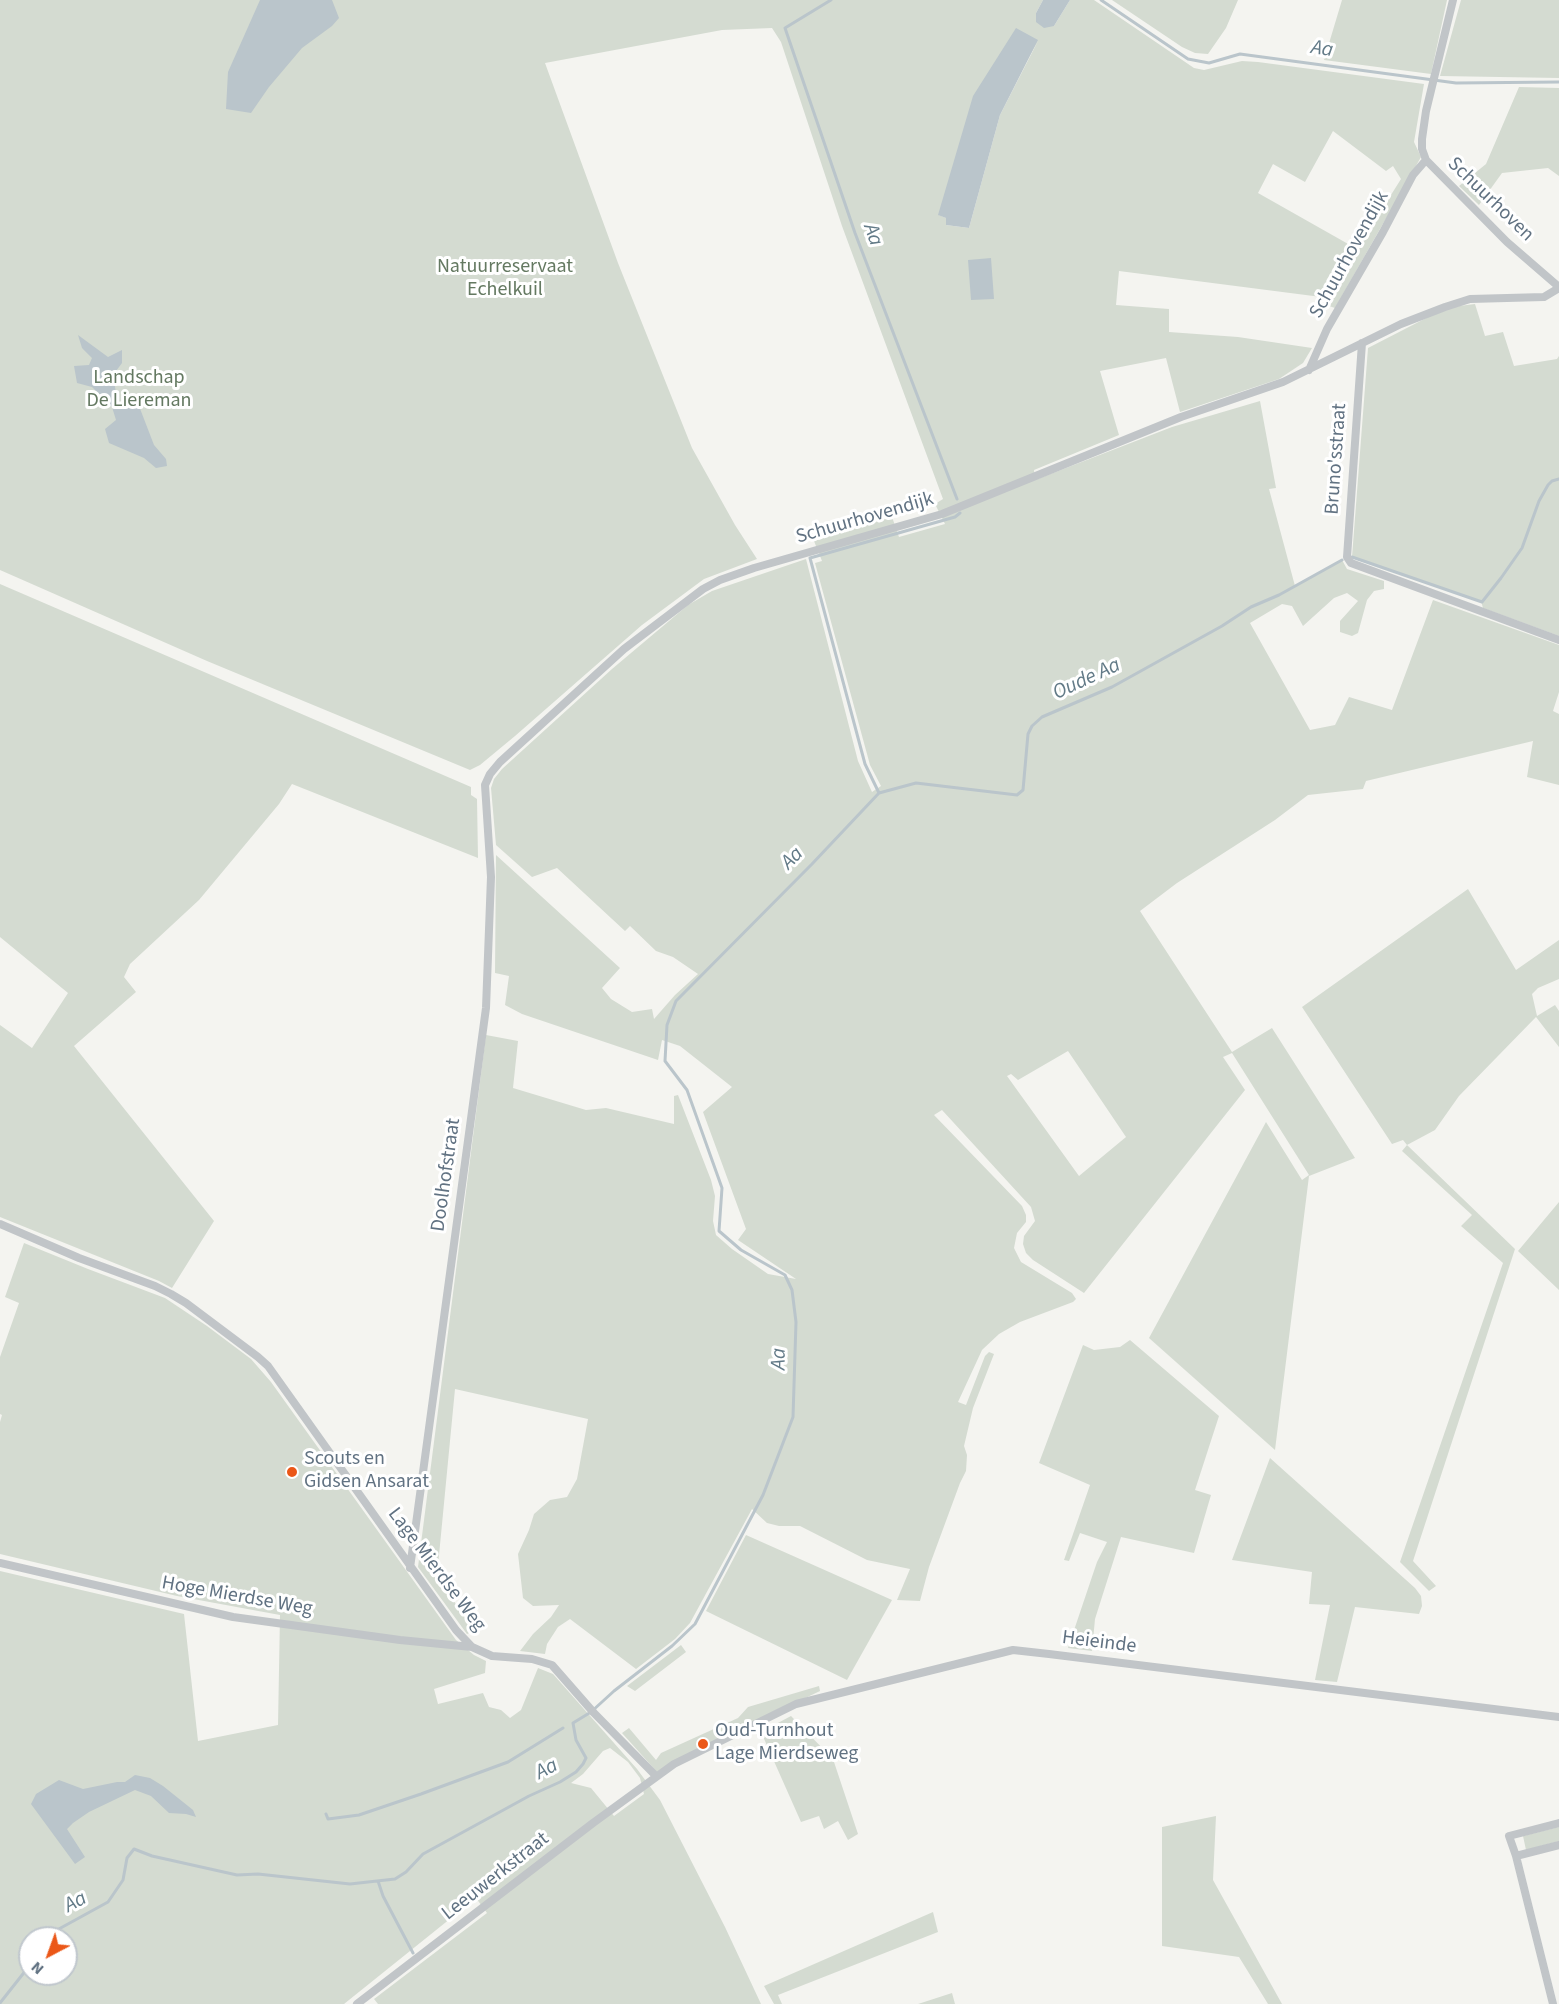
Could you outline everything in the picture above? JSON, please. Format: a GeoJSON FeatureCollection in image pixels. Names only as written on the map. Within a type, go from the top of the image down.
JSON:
{"type":"FeatureCollection","features":[{"type":"Feature","properties":{"kind":"street"},"geometry":{"type":"LineString","coordinates":[[1426,160],[1422,149],[1422,139],[1432,87],[1454,0]]}},
{"type":"Feature","properties":{"kind":"street","name":"Schuurhoven"},"geometry":{"type":"LineString","coordinates":[[1426,160],[1507,242],[1559,288]]}},
{"type":"Feature","properties":{"kind":"street","name":"Schuurhovendijk"},"geometry":{"type":"LineString","coordinates":[[1309,370],[1327,329],[1413,175],[1426,160]]}},
{"type":"Feature","properties":{"kind":"street"},"geometry":{"type":"LineString","coordinates":[[1362,343],[1401,324],[1470,299],[1545,297],[1559,288]]}},
{"type":"Feature","properties":{"kind":"street","name":"Schuurhovendijk"},"geometry":{"type":"LineString","coordinates":[[485,785],[490,774],[500,762],[624,649],[702,589],[754,568],[942,514],[1181,417],[1257,392],[1309,370],[1362,343]]}},
{"type":"Feature","properties":{"kind":"street","name":"Bruno'sstraat"},"geometry":{"type":"LineString","coordinates":[[1362,343],[1347,557],[1351,563],[1559,640]]}},
{"type":"Feature","properties":{"kind":"street","name":"Doolhofstraat"},"geometry":{"type":"LineString","coordinates":[[410,1568],[486,1008],[490,877],[485,785]]}},
{"type":"Feature","properties":{"kind":"street","name":"Lage Mierdse Weg"},"geometry":{"type":"LineString","coordinates":[[0,1224],[171,1294],[258,1357],[268,1366],[410,1568],[456,1630],[472,1647],[492,1656],[532,1659],[552,1665],[594,1713],[656,1776]]}},
{"type":"Feature","properties":{"kind":"street","name":"Hoge Mierdse Weg"},"geometry":{"type":"LineString","coordinates":[[0,1563],[233,1617],[400,1640],[472,1647]]}},
{"type":"Feature","properties":{"kind":"street","name":"Heieinde"},"geometry":{"type":"LineString","coordinates":[[656,1776],[674,1764],[796,1704],[1013,1650],[1559,1717]]}},
{"type":"Feature","properties":{"kind":"street","name":"Leeuwerkstraat"},"geometry":{"type":"LineString","coordinates":[[357,2004],[656,1776]]}},
{"type":"Feature","properties":{"kind":"street"},"geometry":{"type":"LineString","coordinates":[[1553,2004],[1509,1836],[1559,1823]]}},
{"type":"Feature","properties":{"kind":"street"},"geometry":{"type":"LineString","coordinates":[[1516,1856],[1559,1845]]}},
{"type":"Feature","properties":{"kind":"green space"},"geometry":{"type":"Polygon","coordinates":[[[0,0],[1043,0],[1036,13],[1054,26],[1070,0],[1094,0],[1194,68],[1204,70],[1242,61],[1258,62],[1424,84],[1414,142],[1421,157],[1335,308],[1326,305],[1329,298],[1119,271],[1116,305],[1169,309],[1169,332],[1238,337],[1312,348],[1303,363],[1279,379],[1180,412],[1166,358],[1100,371],[1119,435],[1034,470],[1035,480],[1172,427],[1260,401],[1276,488],[1269,489],[1295,586],[1342,560],[1347,569],[1384,581],[1384,589],[1374,591],[1367,600],[1358,633],[1352,636],[1340,632],[1340,621],[1358,601],[1347,593],[1334,598],[1303,626],[1292,606],[1282,604],[1250,623],[1310,730],[1335,725],[1349,697],[1392,710],[1433,600],[1559,645],[1559,692],[1553,711],[1559,714],[1559,785],[1527,777],[1533,741],[1366,781],[1363,789],[1308,795],[1275,820],[1177,883],[1140,911],[1232,1052],[1272,1028],[1355,1158],[1309,1176],[1275,1450],[1149,1338],[1266,1122],[1302,1180],[1309,1175],[1232,1053],[1223,1057],[1245,1090],[1084,1293],[1026,1253],[1023,1244],[1024,1236],[1035,1221],[1031,1207],[942,1110],[934,1115],[1022,1206],[1026,1222],[1017,1233],[1014,1248],[1021,1262],[1072,1293],[1076,1299],[1020,1322],[999,1334],[982,1350],[958,1402],[966,1405],[985,1356],[989,1352],[994,1354],[973,1408],[964,1446],[967,1455],[966,1471],[929,1567],[920,1601],[897,1600],[910,1569],[867,1560],[800,1526],[779,1526],[767,1523],[752,1509],[690,1623],[675,1639],[636,1669],[570,1619],[558,1627],[547,1644],[545,1654],[520,1651],[559,1605],[533,1606],[523,1598],[518,1554],[534,1514],[550,1500],[567,1497],[577,1479],[588,1419],[455,1389],[437,1576],[474,1631],[467,1634],[418,1567],[486,1035],[518,1041],[513,1088],[586,1110],[606,1108],[674,1124],[674,1096],[678,1095],[711,1180],[715,1196],[713,1221],[716,1235],[768,1274],[796,1279],[738,1240],[746,1229],[703,1112],[732,1087],[680,1046],[662,1040],[658,1060],[522,1014],[505,1005],[509,976],[495,973],[496,855],[620,968],[602,988],[611,999],[632,1012],[652,1009],[654,1019],[698,974],[673,957],[656,951],[630,926],[625,931],[557,868],[532,877],[496,845],[491,788],[494,779],[502,769],[612,669],[688,605],[712,591],[806,559],[858,761],[872,792],[881,786],[870,765],[815,563],[822,561],[814,541],[892,517],[899,537],[945,524],[935,504],[943,499],[842,226],[781,42],[772,28],[722,30],[545,63],[618,263],[692,448],[735,525],[757,559],[704,579],[642,625],[480,765],[470,770],[207,661],[0,570],[0,0]],[[1038,41],[939,215],[946,218],[946,225],[969,228],[1000,115],[1038,41]],[[1333,131],[1305,182],[1273,164],[1258,193],[1357,249],[1401,179],[1393,166],[1386,171],[1333,131]],[[1068,1051],[1018,1080],[1011,1074],[1007,1076],[1079,1176],[1126,1137],[1068,1051]]]}},
{"type":"Feature","properties":{"kind":"green space"},"geometry":{"type":"Polygon","coordinates":[[[1112,0],[1238,0],[1226,28],[1208,54],[1195,53],[1182,47],[1112,0]]]}},
{"type":"Feature","properties":{"kind":"green space"},"geometry":{"type":"Polygon","coordinates":[[[1342,0],[1447,0],[1431,74],[1324,60],[1342,0]]]}},
{"type":"Feature","properties":{"kind":"green space"},"geometry":{"type":"Polygon","coordinates":[[[1461,0],[1559,0],[1559,78],[1440,76],[1461,0]]]}},
{"type":"Feature","properties":{"kind":"green space"},"geometry":{"type":"Polygon","coordinates":[[[1519,87],[1559,88],[1559,176],[1548,168],[1502,173],[1479,205],[1459,186],[1486,164],[1519,87]]]}},
{"type":"Feature","properties":{"kind":"green space"},"geometry":{"type":"Polygon","coordinates":[[[1475,304],[1485,336],[1503,332],[1514,366],[1557,359],[1559,356],[1559,636],[1483,608],[1481,601],[1352,557],[1368,348],[1436,313],[1475,304]]]}},
{"type":"Feature","properties":{"kind":"green space"},"geometry":{"type":"Polygon","coordinates":[[[0,584],[471,787],[471,795],[477,799],[478,858],[292,784],[279,804],[199,900],[130,964],[124,977],[136,992],[74,1046],[214,1221],[172,1288],[0,1217],[0,1025],[32,1048],[68,993],[0,937],[0,584]]]}},
{"type":"Feature","properties":{"kind":"green space"},"geometry":{"type":"Polygon","coordinates":[[[1468,889],[1516,970],[1559,940],[1559,979],[1538,988],[1532,994],[1537,1016],[1555,1005],[1559,1011],[1559,1047],[1536,1017],[1459,1096],[1435,1130],[1407,1145],[1403,1140],[1392,1144],[1302,1007],[1468,889]]]}},
{"type":"Feature","properties":{"kind":"green space"},"geometry":{"type":"Polygon","coordinates":[[[1407,1145],[1515,1249],[1413,1561],[1436,1586],[1429,1591],[1400,1562],[1503,1263],[1461,1226],[1472,1215],[1402,1151],[1407,1145]]]}},
{"type":"Feature","properties":{"kind":"green space"},"geometry":{"type":"Polygon","coordinates":[[[1559,1202],[1559,1290],[1518,1251],[1559,1202]]]}},
{"type":"Feature","properties":{"kind":"green space"},"geometry":{"type":"Polygon","coordinates":[[[24,1243],[165,1298],[251,1359],[271,1382],[456,1640],[474,1655],[486,1661],[485,1673],[434,1689],[438,1704],[483,1693],[489,1707],[501,1710],[510,1718],[521,1710],[538,1668],[553,1674],[637,1769],[660,1800],[725,1927],[761,2004],[378,2004],[374,1999],[487,1913],[476,1898],[344,2004],[0,2004],[0,1571],[184,1614],[198,1741],[278,1725],[280,1615],[177,1596],[0,1554],[0,1422],[2,1415],[0,1414],[0,1357],[19,1303],[5,1297],[24,1243]],[[610,1748],[603,1751],[583,1774],[571,1783],[591,1788],[614,1816],[644,1794],[640,1778],[628,1762],[610,1748]]]}},
{"type":"Feature","properties":{"kind":"green space"},"geometry":{"type":"Polygon","coordinates":[[[1130,1340],[1219,1416],[1195,1490],[1211,1495],[1194,1553],[1121,1537],[1095,1619],[1092,1651],[1068,1648],[1097,1562],[1107,1542],[1080,1533],[1069,1561],[1064,1560],[1090,1485],[1039,1463],[1083,1345],[1094,1350],[1120,1347],[1130,1340]]]}},
{"type":"Feature","properties":{"kind":"green space"},"geometry":{"type":"Polygon","coordinates":[[[1270,1458],[1415,1588],[1421,1596],[1422,1606],[1419,1614],[1355,1607],[1337,1682],[1315,1680],[1330,1605],[1309,1604],[1312,1572],[1232,1560],[1270,1458]]]}},
{"type":"Feature","properties":{"kind":"green space"},"geometry":{"type":"Polygon","coordinates":[[[746,1535],[892,1600],[847,1680],[706,1611],[746,1535]]]}},
{"type":"Feature","properties":{"kind":"green space"},"geometry":{"type":"Polygon","coordinates":[[[681,1645],[686,1652],[635,1691],[627,1686],[681,1645]]]}},
{"type":"Feature","properties":{"kind":"green space"},"geometry":{"type":"Polygon","coordinates":[[[819,1686],[820,1691],[657,1772],[622,1733],[629,1728],[656,1760],[661,1753],[738,1718],[748,1707],[819,1686]]]}},
{"type":"Feature","properties":{"kind":"green space"},"geometry":{"type":"Polygon","coordinates":[[[791,1716],[833,1759],[858,1834],[848,1840],[838,1821],[824,1829],[819,1816],[801,1822],[761,1732],[791,1716]]]}},
{"type":"Feature","properties":{"kind":"green space"},"geometry":{"type":"Polygon","coordinates":[[[1216,1816],[1213,1880],[1282,2004],[1268,2004],[1239,1957],[1162,1946],[1162,1827],[1216,1816]]]}},
{"type":"Feature","properties":{"kind":"green space"},"geometry":{"type":"Polygon","coordinates":[[[1559,1827],[1559,1841],[1526,1850],[1523,1836],[1559,1827]]]}},
{"type":"Feature","properties":{"kind":"green space"},"geometry":{"type":"Polygon","coordinates":[[[933,1912],[938,1932],[778,1995],[782,2004],[774,2004],[764,1986],[933,1912]]]}},
{"type":"Feature","properties":{"kind":"green space"},"geometry":{"type":"Polygon","coordinates":[[[952,1993],[955,2004],[918,2004],[952,1993]]]}},
{"type":"Feature","properties":{"kind":"shaded area"},"geometry":{"type":"Polygon","coordinates":[[[260,0],[332,0],[339,18],[332,26],[302,48],[269,87],[251,113],[226,109],[228,72],[260,0]]]}},
{"type":"Feature","properties":{"kind":"shaded area"},"geometry":{"type":"Polygon","coordinates":[[[1043,0],[1070,0],[1054,26],[1044,28],[1036,22],[1036,13],[1043,0]]]}},
{"type":"Feature","properties":{"kind":"shaded area"},"geometry":{"type":"Polygon","coordinates":[[[1016,28],[1038,40],[1000,115],[969,228],[946,225],[946,218],[938,215],[973,96],[1016,28]]]}},
{"type":"Feature","properties":{"kind":"shaded area"},"geometry":{"type":"Polygon","coordinates":[[[991,258],[994,299],[971,300],[968,260],[991,258]]]}},
{"type":"Feature","properties":{"kind":"shaded area"},"geometry":{"type":"Polygon","coordinates":[[[78,335],[108,357],[122,350],[122,363],[113,375],[117,399],[124,406],[139,406],[154,445],[166,459],[167,466],[156,468],[144,458],[109,443],[105,429],[116,420],[112,407],[92,387],[77,383],[74,366],[89,365],[92,358],[82,348],[78,335]]]}},
{"type":"Feature","properties":{"kind":"shaded area"},"geometry":{"type":"Polygon","coordinates":[[[135,1775],[150,1778],[163,1786],[193,1810],[196,1817],[169,1813],[151,1796],[135,1790],[89,1812],[67,1829],[85,1857],[75,1864],[31,1804],[36,1794],[59,1780],[83,1789],[125,1782],[135,1775]]]}},
{"type":"Feature","properties":{"kind":"waterway","name":"Aa"},"geometry":{"type":"LineString","coordinates":[[831,0],[785,28],[855,233],[957,499]]}},
{"type":"Feature","properties":{"kind":"waterway","name":"Aa"},"geometry":{"type":"LineString","coordinates":[[1101,0],[1188,59],[1209,63],[1240,54],[1456,83],[1559,82]]}},
{"type":"Feature","properties":{"kind":"waterway","name":"Oude Aa"},"geometry":{"type":"LineString","coordinates":[[1352,557],[1482,602],[1522,548],[1539,501],[1548,485],[1559,479]]}},
{"type":"Feature","properties":{"kind":"waterway","name":"Aa"},"geometry":{"type":"LineString","coordinates":[[64,1926],[108,1902],[123,1880],[127,1858],[134,1849],[152,1856],[237,1875],[258,1874],[350,1884],[395,1879],[406,1872],[423,1854],[576,1772],[586,1758],[576,1740],[573,1723],[591,1712],[672,1646],[695,1624],[763,1495],[793,1417],[796,1322],[792,1290],[785,1275],[741,1250],[719,1231],[722,1188],[687,1090],[665,1061],[667,1025],[676,1001],[879,793],[865,764],[810,558],[955,517],[960,513]]}},
{"type":"Feature","properties":{"kind":"waterway","name":"Oude Aa"},"geometry":{"type":"LineString","coordinates":[[879,793],[916,783],[1017,795],[1023,790],[1028,734],[1032,726],[1042,717],[1112,687],[1222,626],[1251,607],[1279,595],[1342,560]]}},
{"type":"Feature","properties":{"kind":"waterway"},"geometry":{"type":"LineString","coordinates":[[326,1814],[328,1819],[359,1815],[421,1794],[508,1762],[563,1728]]}},
{"type":"Feature","properties":{"kind":"waterway"},"geometry":{"type":"LineString","coordinates":[[378,1881],[383,1896],[413,1953]]}},
{"type":"Feature","properties":{"kind":"waterway","name":"Aa"},"geometry":{"type":"LineString","coordinates":[[0,2003],[18,1980]]}},
{"type":"Feature","properties":{"kind":"place","name":"Scouts en Gidsen Ansarat"},"geometry":{"type":"Point","coordinates":[292,1472]}},
{"type":"Feature","properties":{"kind":"place","name":"Oud-Turnhout Lage Mierdseweg"},"geometry":{"type":"Point","coordinates":[703,1744]}},
{"type":"Feature","properties":{"kind":"park label","name":"Natuurreservaat Echelkuil"},"geometry":{"type":"Point","coordinates":[505,280]}},
{"type":"Feature","properties":{"kind":"park label","name":"Landschap De Liereman"},"geometry":{"type":"Point","coordinates":[139,390]}}]}
